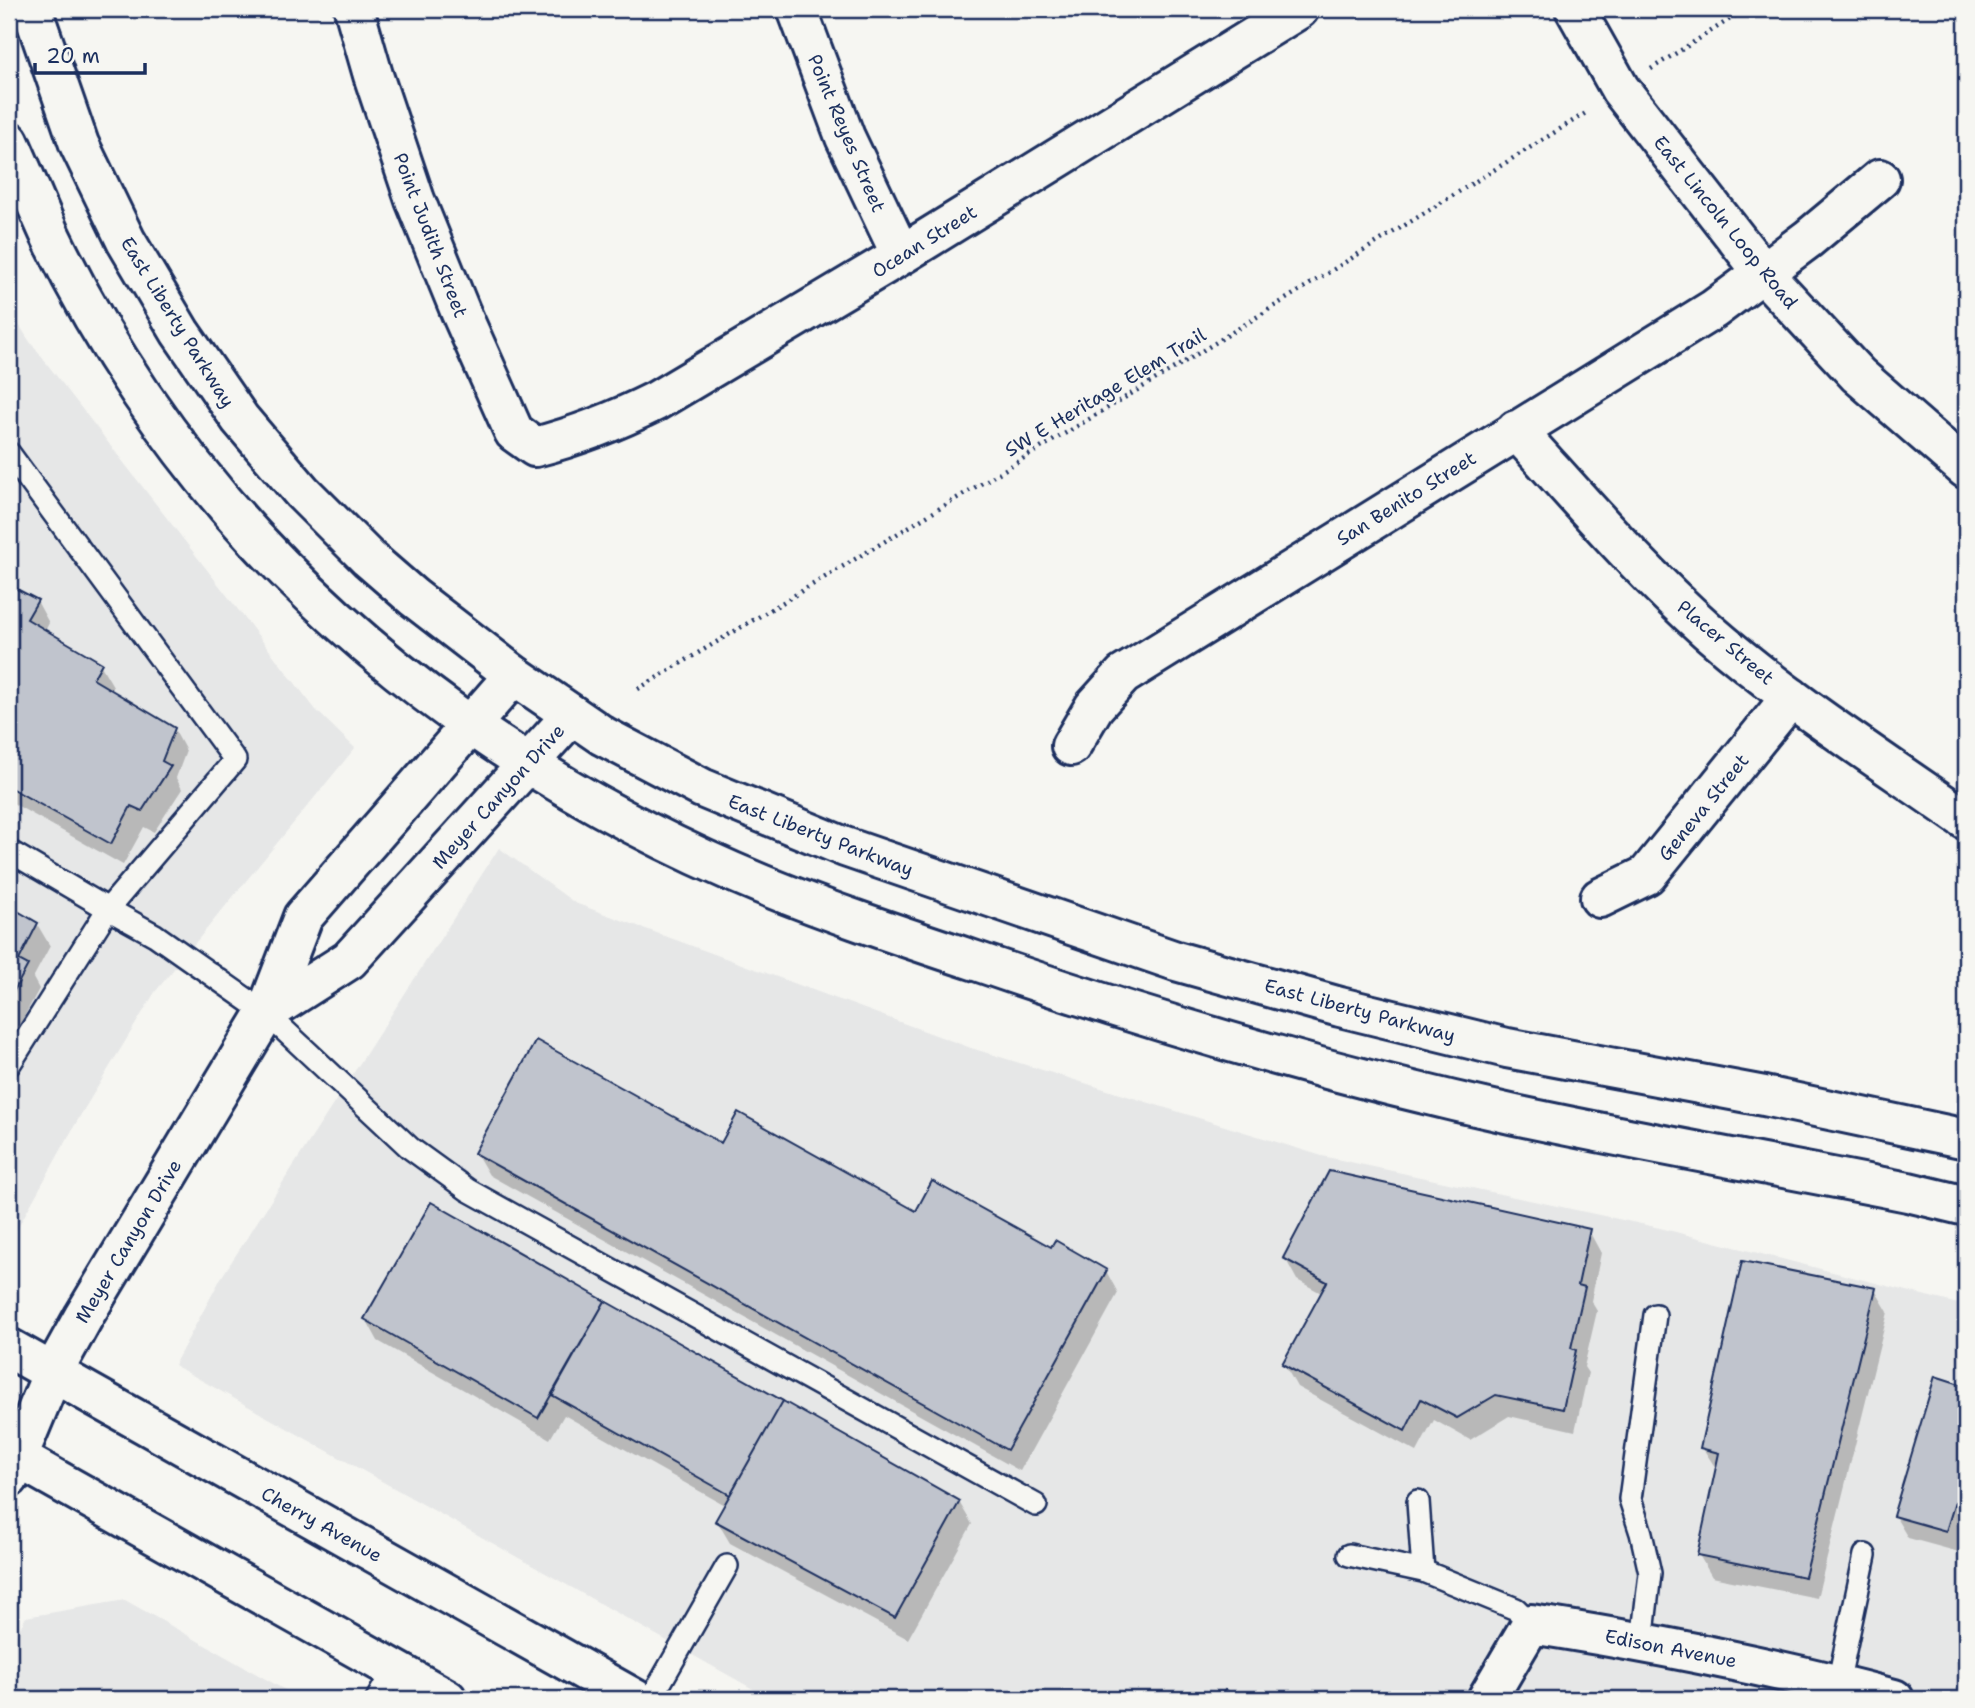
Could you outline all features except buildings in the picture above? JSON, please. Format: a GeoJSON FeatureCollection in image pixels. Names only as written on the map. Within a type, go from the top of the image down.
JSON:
{"type":"FeatureCollection","features":[{"type":"Feature","properties":{"kind":"street","name":"East Liberty Parkway"},"geometry":{"type":"LineString","coordinates":[[32,9],[79,144],[126,241],[187,343],[240,419],[302,492],[368,558],[460,635],[603,736],[702,788],[793,826],[993,899],[1177,961],[1339,1007],[1507,1048],[1764,1096],[1966,1139]]}},
{"type":"Feature","properties":{"kind":"street","name":"Point Judith Street"},"geometry":{"type":"LineString","coordinates":[[354,9],[415,200],[461,313],[514,432],[535,447]]}},
{"type":"Feature","properties":{"kind":"street","name":"Point Reyes Street"},"geometry":{"type":"LineString","coordinates":[[797,9],[845,137],[901,255]]}},
{"type":"Feature","properties":{"kind":"street","name":"Ocean Street"},"geometry":{"type":"LineString","coordinates":[[535,447],[577,437],[656,401],[901,255],[1260,19],[1300,9]]}},
{"type":"Feature","properties":{"kind":"street","name":"East Lincoln Loop Road"},"geometry":{"type":"LineString","coordinates":[[1575,9],[1620,89],[1764,274],[1858,374],[1966,469]]}},
{"type":"Feature","properties":{"kind":"street"},"geometry":{"type":"LineString","coordinates":[[9,141],[52,239],[109,342],[175,441],[256,539],[318,601],[384,659],[528,764],[597,805],[759,883],[1084,998],[1227,1041],[1512,1114],[1908,1192],[1966,1206]]}},
{"type":"Feature","properties":{"kind":"street","name":"San Benito Street"},"geometry":{"type":"LineString","coordinates":[[1070,746],[1094,707],[1122,675],[1714,309],[1764,274],[1880,178]]}},
{"type":"Feature","properties":{"kind":"street","name":"Placer Street"},"geometry":{"type":"LineString","coordinates":[[1516,430],[1657,582],[1708,631],[1791,697],[1966,820]]}},
{"type":"Feature","properties":{"kind":"street","name":"Meyer Canyon Drive"},"geometry":{"type":"LineString","coordinates":[[12,1463],[53,1373],[106,1276],[266,1013],[303,917],[514,675]]}},
{"type":"Feature","properties":{"kind":"street","name":"Geneva Street"},"geometry":{"type":"LineString","coordinates":[[1600,898],[1647,875],[1791,697]]}},
{"type":"Feature","properties":{"kind":"street","name":"Meyer Canyon Drive"},"geometry":{"type":"LineString","coordinates":[[266,1013],[349,960],[572,715]]}},
{"type":"Feature","properties":{"kind":"street","name":"Cherry Avenue"},"geometry":{"type":"LineString","coordinates":[[9,1348],[635,1699]]}},
{"type":"Feature","properties":{"kind":"street"},"geometry":{"type":"LineString","coordinates":[[12,1463],[386,1684],[447,1699]]}},
{"type":"Feature","properties":{"kind":"street"},"geometry":{"type":"LineString","coordinates":[[1487,1699],[1531,1624]]}},
{"type":"Feature","properties":{"kind":"street","name":"Edison Avenue"},"geometry":{"type":"LineString","coordinates":[[1531,1624],[1642,1642],[1838,1684],[1894,1699]]}},
{"type":"Feature","properties":{"kind":"lane"},"geometry":{"type":"LineString","coordinates":[[9,453],[235,760],[108,909],[9,1065]]}},
{"type":"Feature","properties":{"kind":"lane"},"geometry":{"type":"LineString","coordinates":[[9,851],[155,935],[266,1013],[410,1148],[468,1190],[1037,1505]]}},
{"type":"Feature","properties":{"kind":"lane"},"geometry":{"type":"LineString","coordinates":[[1642,1642],[1650,1573],[1630,1499],[1655,1315]]}},
{"type":"Feature","properties":{"kind":"lane"},"geometry":{"type":"LineString","coordinates":[[1418,1501],[1423,1571]]}},
{"type":"Feature","properties":{"kind":"lane"},"geometry":{"type":"LineString","coordinates":[[1349,1555],[1423,1571],[1516,1609],[1531,1624]]}},
{"type":"Feature","properties":{"kind":"lane"},"geometry":{"type":"LineString","coordinates":[[1838,1684],[1865,1555]]}},
{"type":"Feature","properties":{"kind":"lane"},"geometry":{"type":"LineString","coordinates":[[651,1699],[727,1566]]}},
{"type":"Feature","properties":{"kind":"path"},"geometry":{"type":"LineString","coordinates":[[1667,59],[1746,9]]}},
{"type":"Feature","properties":{"kind":"path","name":"SW E Heritage Elem Trail"},"geometry":{"type":"LineString","coordinates":[[638,689],[1181,363],[1583,116]]}},
{"type":"Feature","properties":{"kind":"shaded area"},"geometry":{"type":"Polygon","coordinates":[[[9,309],[30,342],[316,710],[355,748],[155,992],[9,1240],[9,309]]]}},
{"type":"Feature","properties":{"kind":"shaded area"},"geometry":{"type":"Polygon","coordinates":[[[499,848],[575,903],[971,1048],[1322,1156],[1660,1228],[1966,1306],[1966,1699],[771,1699],[174,1365],[221,1278],[499,848]]]}},
{"type":"Feature","properties":{"kind":"shaded area"},"geometry":{"type":"Polygon","coordinates":[[[125,1600],[301,1699],[9,1699],[9,1648],[26,1617],[125,1600]]]}}]}
